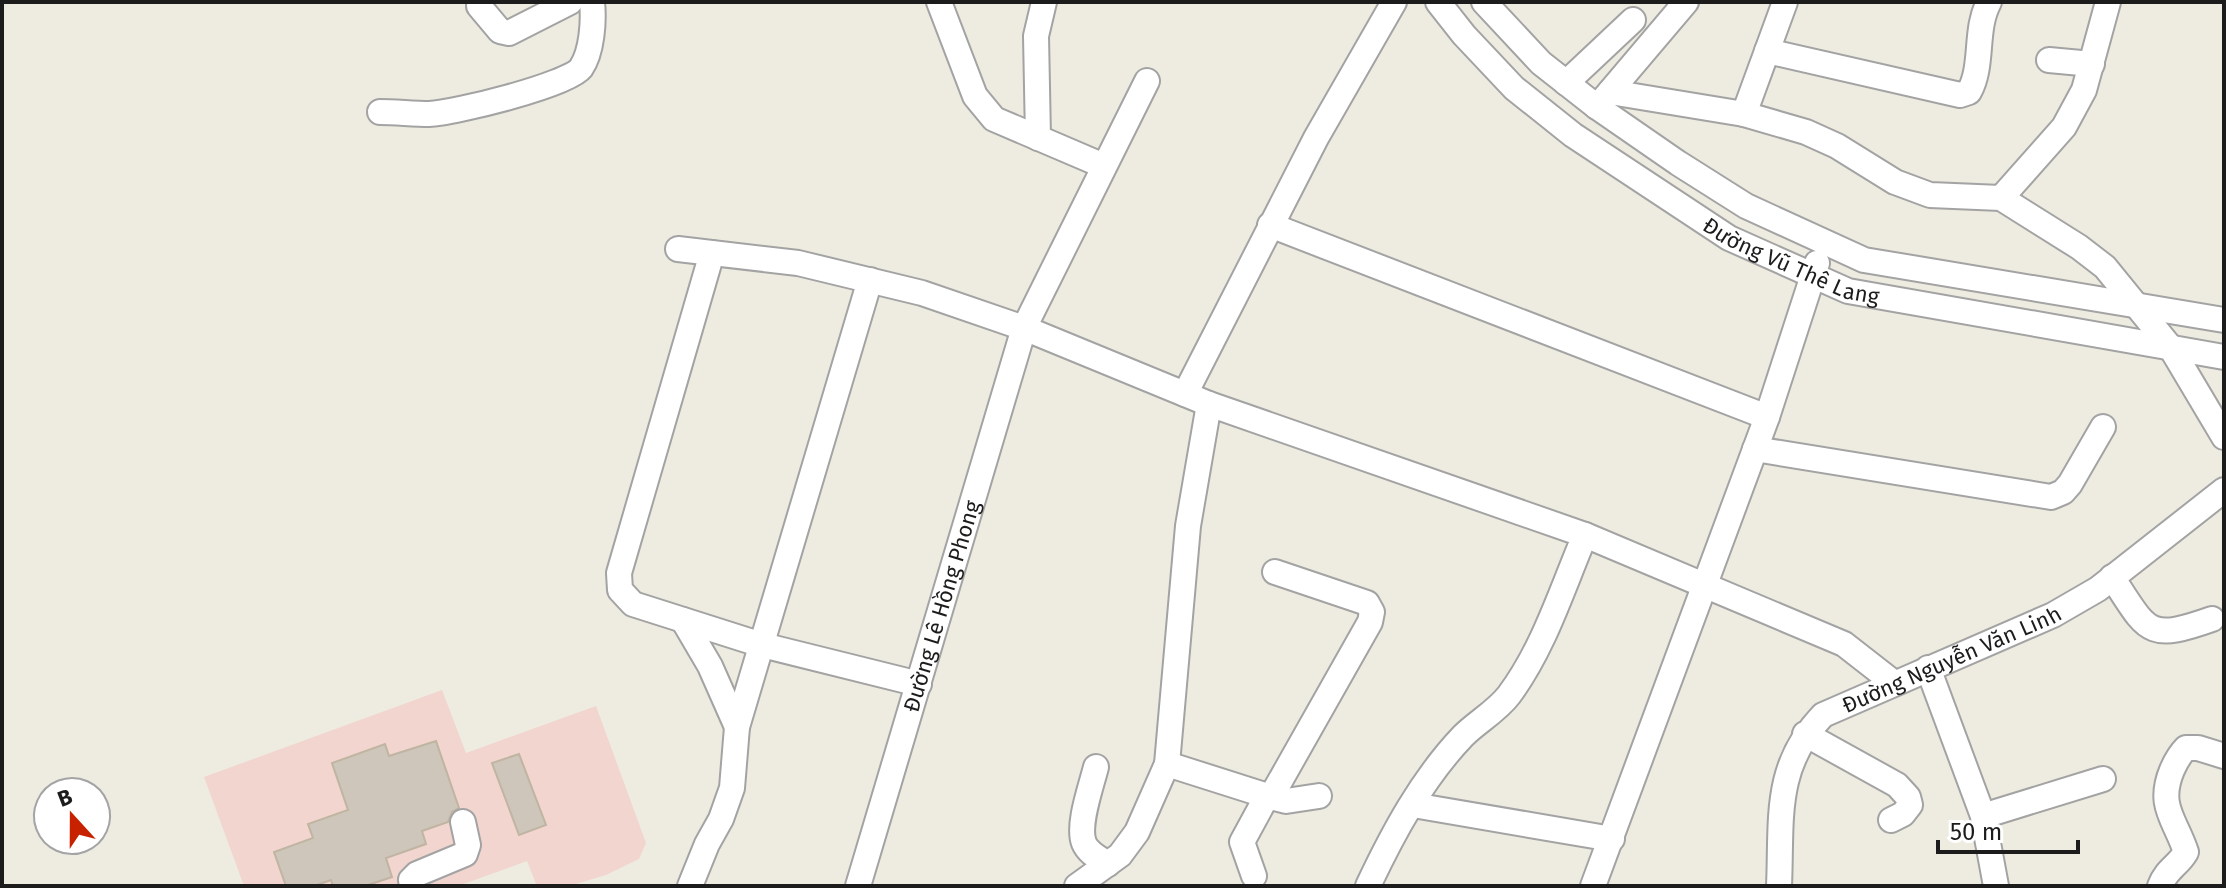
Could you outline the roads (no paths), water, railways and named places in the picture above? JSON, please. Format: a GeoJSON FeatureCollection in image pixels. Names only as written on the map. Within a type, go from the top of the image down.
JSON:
{"type":"FeatureCollection","features":[{"type":"Feature","properties":{"kind":"street"},"geometry":{"type":"LineString","coordinates":[[479,6],[500,31],[509,33],[570,2]]}},
{"type":"Feature","properties":{"kind":"street"},"geometry":{"type":"LineString","coordinates":[[380,112],[431,114],[465,109],[564,80],[579,70],[586,57],[593,15],[592,2]]}},
{"type":"Feature","properties":{"kind":"street"},"geometry":{"type":"LineString","coordinates":[[939,2],[975,96],[994,119],[1104,166]]}},
{"type":"Feature","properties":{"kind":"street"},"geometry":{"type":"LineString","coordinates":[[1038,138],[1036,36],[1044,2]]}},
{"type":"Feature","properties":{"kind":"street"},"geometry":{"type":"LineString","coordinates":[[1185,394],[1316,138],[1394,2]]}},
{"type":"Feature","properties":{"kind":"street","name":"Đường Vũ Thê Lang"},"geometry":{"type":"LineString","coordinates":[[1438,2],[1514,88],[1573,135],[1729,238],[1812,276],[1848,291],[2224,357]]}},
{"type":"Feature","properties":{"kind":"street","name":"Đường Vũ Thê Lang"},"geometry":{"type":"LineString","coordinates":[[1484,2],[1541,63],[1566,83],[1604,100],[1746,206],[1864,260],[2224,320]]}},
{"type":"Feature","properties":{"kind":"street"},"geometry":{"type":"LineString","coordinates":[[1604,100],[1686,2]]}},
{"type":"Feature","properties":{"kind":"street"},"geometry":{"type":"LineString","coordinates":[[1744,114],[1785,2]]}},
{"type":"Feature","properties":{"kind":"street"},"geometry":{"type":"LineString","coordinates":[[1767,51],[1960,95],[1969,92],[1974,83],[1981,22],[1989,2]]}},
{"type":"Feature","properties":{"kind":"street"},"geometry":{"type":"LineString","coordinates":[[2001,198],[2064,127],[2084,90],[2108,2]]}},
{"type":"Feature","properties":{"kind":"street"},"geometry":{"type":"LineString","coordinates":[[1566,83],[1633,20]]}},
{"type":"Feature","properties":{"kind":"street"},"geometry":{"type":"LineString","coordinates":[[2049,60],[2092,64]]}},
{"type":"Feature","properties":{"kind":"street","name":"Đường Lê Hồng Phong"},"geometry":{"type":"LineString","coordinates":[[858,886],[1024,328],[1147,81]]}},
{"type":"Feature","properties":{"kind":"street"},"geometry":{"type":"LineString","coordinates":[[1604,100],[1744,114],[1806,132],[1837,146],[1895,182],[1930,195],[2001,198],[2105,267],[2171,348],[2224,437]]}},
{"type":"Feature","properties":{"kind":"street"},"geometry":{"type":"LineString","coordinates":[[1270,225],[1767,417]]}},
{"type":"Feature","properties":{"kind":"street"},"geometry":{"type":"LineString","coordinates":[[1593,886],[1767,417],[1825,242]]}},
{"type":"Feature","properties":{"kind":"street"},"geometry":{"type":"LineString","coordinates":[[678,249],[798,263],[922,293],[1024,328],[1209,404],[1585,535],[1844,644],[1894,683]]}},
{"type":"Feature","properties":{"kind":"street"},"geometry":{"type":"LineString","coordinates":[[712,253],[619,573],[620,590],[633,604],[762,645],[919,684]]}},
{"type":"Feature","properties":{"kind":"street"},"geometry":{"type":"LineString","coordinates":[[690,886],[732,788],[737,727],[870,280]]}},
{"type":"Feature","properties":{"kind":"street"},"geometry":{"type":"LineString","coordinates":[[1077,886],[1120,855],[1137,832],[1167,764],[1188,526],[1209,404]]}},
{"type":"Feature","properties":{"kind":"street"},"geometry":{"type":"LineString","coordinates":[[1755,449],[2051,497],[2063,492],[2070,484],[2103,427]]}},
{"type":"Feature","properties":{"kind":"street","name":"Đường Nguyễn Văn Linh"},"geometry":{"type":"LineString","coordinates":[[1779,886],[1783,785],[1805,734],[1823,715],[2053,615],[2098,589],[2224,490]]}},
{"type":"Feature","properties":{"kind":"street"},"geometry":{"type":"LineString","coordinates":[[1368,886],[1391,839],[1427,781],[1463,736],[1507,697],[1539,647],[1585,535]]}},
{"type":"Feature","properties":{"kind":"street"},"geometry":{"type":"LineString","coordinates":[[1254,876],[1242,842],[1370,622],[1372,612],[1367,603],[1275,572]]}},
{"type":"Feature","properties":{"kind":"street"},"geometry":{"type":"LineString","coordinates":[[2112,577],[2139,618],[2157,631],[2178,631],[2212,619]]}},
{"type":"Feature","properties":{"kind":"street"},"geometry":{"type":"LineString","coordinates":[[683,620],[710,666],[737,727]]}},
{"type":"Feature","properties":{"kind":"street"},"geometry":{"type":"LineString","coordinates":[[1928,668],[1983,816],[1996,886]]}},
{"type":"Feature","properties":{"kind":"street"},"geometry":{"type":"LineString","coordinates":[[1805,734],[1897,785],[1908,797],[1910,805],[1903,814],[1891,820]]}},
{"type":"Feature","properties":{"kind":"street"},"geometry":{"type":"LineString","coordinates":[[2160,886],[2165,873],[2186,852],[2164,799],[2166,785],[2178,756],[2186,748],[2198,748],[2224,756]]}},
{"type":"Feature","properties":{"kind":"street"},"geometry":{"type":"LineString","coordinates":[[1167,764],[1286,801],[1319,796]]}},
{"type":"Feature","properties":{"kind":"street"},"geometry":{"type":"LineString","coordinates":[[1096,767],[1082,828],[1084,843],[1090,853],[1108,864]]}},
{"type":"Feature","properties":{"kind":"street"},"geometry":{"type":"LineString","coordinates":[[1983,816],[2103,779]]}},
{"type":"Feature","properties":{"kind":"street"},"geometry":{"type":"LineString","coordinates":[[1413,805],[1612,839]]}},
{"type":"Feature","properties":{"kind":"street"},"geometry":{"type":"LineString","coordinates":[[412,886],[411,880],[417,874],[465,854],[468,845],[463,822]]}}]}
